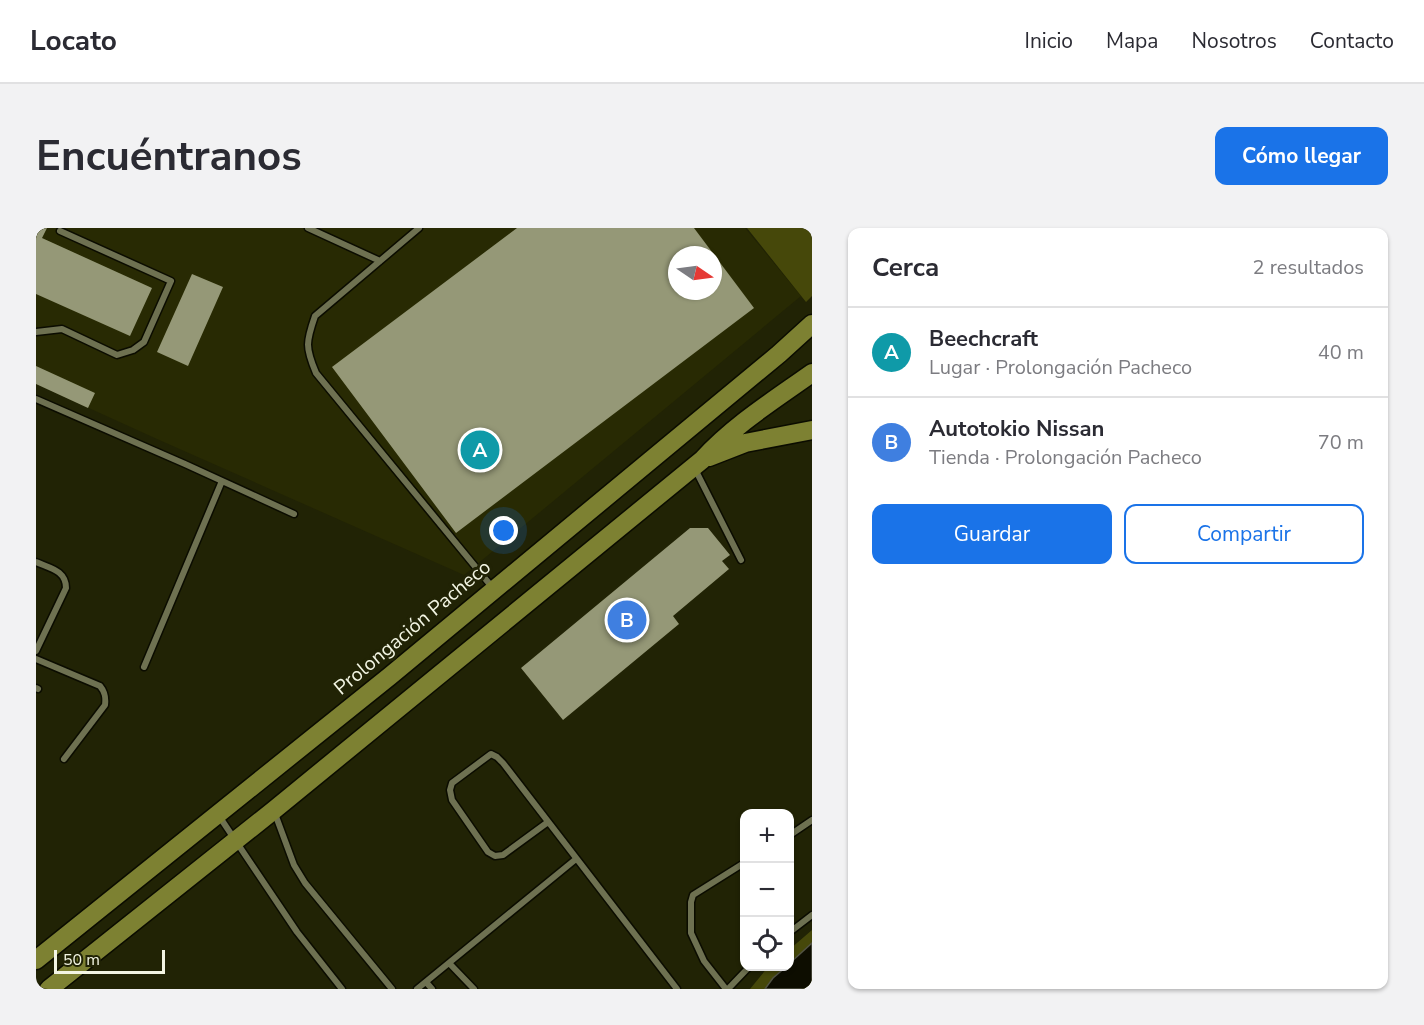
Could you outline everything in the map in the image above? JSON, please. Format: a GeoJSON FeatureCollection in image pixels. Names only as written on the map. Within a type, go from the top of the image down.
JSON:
{"type":"FeatureCollection","features":[{"type":"Feature","properties":{"kind":"main road","name":"Prolongación Pacheco"},"geometry":{"type":"LineString","coordinates":[[36,960],[381,684],[779,354],[812,324]]}},
{"type":"Feature","properties":{"kind":"main road"},"geometry":{"type":"LineString","coordinates":[[49,989],[274,810],[698,463],[716,444],[812,373]]}},
{"type":"Feature","properties":{"kind":"main road"},"geometry":{"type":"LineString","coordinates":[[698,463],[745,443],[812,430]]}},
{"type":"Feature","properties":{"kind":"lane"},"geometry":{"type":"LineString","coordinates":[[308,228],[380,261]]}},
{"type":"Feature","properties":{"kind":"lane"},"geometry":{"type":"LineString","coordinates":[[419,228],[315,316],[308,336],[308,354],[316,373],[493,589]]}},
{"type":"Feature","properties":{"kind":"lane"},"geometry":{"type":"LineString","coordinates":[[36,332],[62,329],[117,354],[134,350],[144,342],[171,281],[60,231]]}},
{"type":"Feature","properties":{"kind":"lane"},"geometry":{"type":"LineString","coordinates":[[36,399],[294,514]]}},
{"type":"Feature","properties":{"kind":"lane"},"geometry":{"type":"LineString","coordinates":[[698,463],[741,560]]}},
{"type":"Feature","properties":{"kind":"lane"},"geometry":{"type":"LineString","coordinates":[[144,667],[222,482]]}},
{"type":"Feature","properties":{"kind":"lane"},"geometry":{"type":"LineString","coordinates":[[36,562],[61,573],[66,582],[66,588],[36,651]]}},
{"type":"Feature","properties":{"kind":"lane"},"geometry":{"type":"LineString","coordinates":[[36,659],[100,686],[106,697],[105,705],[64,759]]}},
{"type":"Feature","properties":{"kind":"lane"},"geometry":{"type":"LineString","coordinates":[[548,822],[503,855],[495,856],[488,852],[452,800],[450,790],[452,783],[491,754],[497,757],[503,763],[676,989]]}},
{"type":"Feature","properties":{"kind":"lane"},"geometry":{"type":"LineString","coordinates":[[274,810],[294,865],[305,883],[392,989]]}},
{"type":"Feature","properties":{"kind":"lane"},"geometry":{"type":"LineString","coordinates":[[218,814],[297,932],[342,989]]}},
{"type":"Feature","properties":{"kind":"lane"},"geometry":{"type":"LineString","coordinates":[[794,832],[812,820]]}},
{"type":"Feature","properties":{"kind":"lane"},"geometry":{"type":"LineString","coordinates":[[417,989],[576,859]]}},
{"type":"Feature","properties":{"kind":"lane"},"geometry":{"type":"LineString","coordinates":[[740,866],[693,895],[691,933],[704,961],[727,989],[745,971]]}},
{"type":"Feature","properties":{"kind":"lane"},"geometry":{"type":"LineString","coordinates":[[794,928],[812,915]]}},
{"type":"Feature","properties":{"kind":"lane"},"geometry":{"type":"LineString","coordinates":[[449,963],[474,989]]}},
{"type":"Feature","properties":{"kind":"lane"},"geometry":{"type":"LineString","coordinates":[[426,982],[432,989]]}},
{"type":"Feature","properties":{"kind":"shaded area"},"geometry":{"type":"Polygon","coordinates":[[[36,228],[745,228],[801,296],[464,575],[36,384],[36,228]]]}},
{"type":"Feature","properties":{"kind":"shaded area"},"geometry":{"type":"Polygon","coordinates":[[[747,228],[812,228],[812,296],[806,302],[747,228]]]}},
{"type":"Feature","properties":{"kind":"shaded area"},"geometry":{"type":"Polygon","coordinates":[[[812,930],[812,989],[750,989],[765,971],[794,971],[794,946],[812,930]]]}},
{"type":"Feature","properties":{"kind":"shaded area"},"geometry":{"type":"Polygon","coordinates":[[[812,943],[812,989],[765,989],[781,971],[794,971],[794,959],[812,943]]]}},
{"type":"Feature","properties":{"kind":"building"},"geometry":{"type":"Polygon","coordinates":[[[36,228],[47,228],[42,238],[152,288],[130,336],[36,294],[36,228]]]}},
{"type":"Feature","properties":{"kind":"building"},"geometry":{"type":"Polygon","coordinates":[[[517,228],[694,228],[708,246],[668,246],[668,300],[722,300],[722,265],[754,308],[456,533],[332,367],[517,228]]]}},
{"type":"Feature","properties":{"kind":"building"},"geometry":{"type":"Polygon","coordinates":[[[192,274],[223,287],[188,366],[157,352],[192,274]]]}},
{"type":"Feature","properties":{"kind":"building"},"geometry":{"type":"Polygon","coordinates":[[[36,366],[95,393],[88,408],[36,384],[36,366]]]}},
{"type":"Feature","properties":{"kind":"building"},"geometry":{"type":"Polygon","coordinates":[[[690,528],[708,528],[730,555],[722,561],[729,569],[673,616],[679,624],[563,720],[521,668],[690,528]]]}},
{"type":"Feature","properties":{"kind":"place","name":"Beechcraft"},"geometry":{"type":"Point","coordinates":[480,450]}},
{"type":"Feature","properties":{"kind":"place","name":"Autotokio Nissan"},"geometry":{"type":"Point","coordinates":[627,620]}}]}
